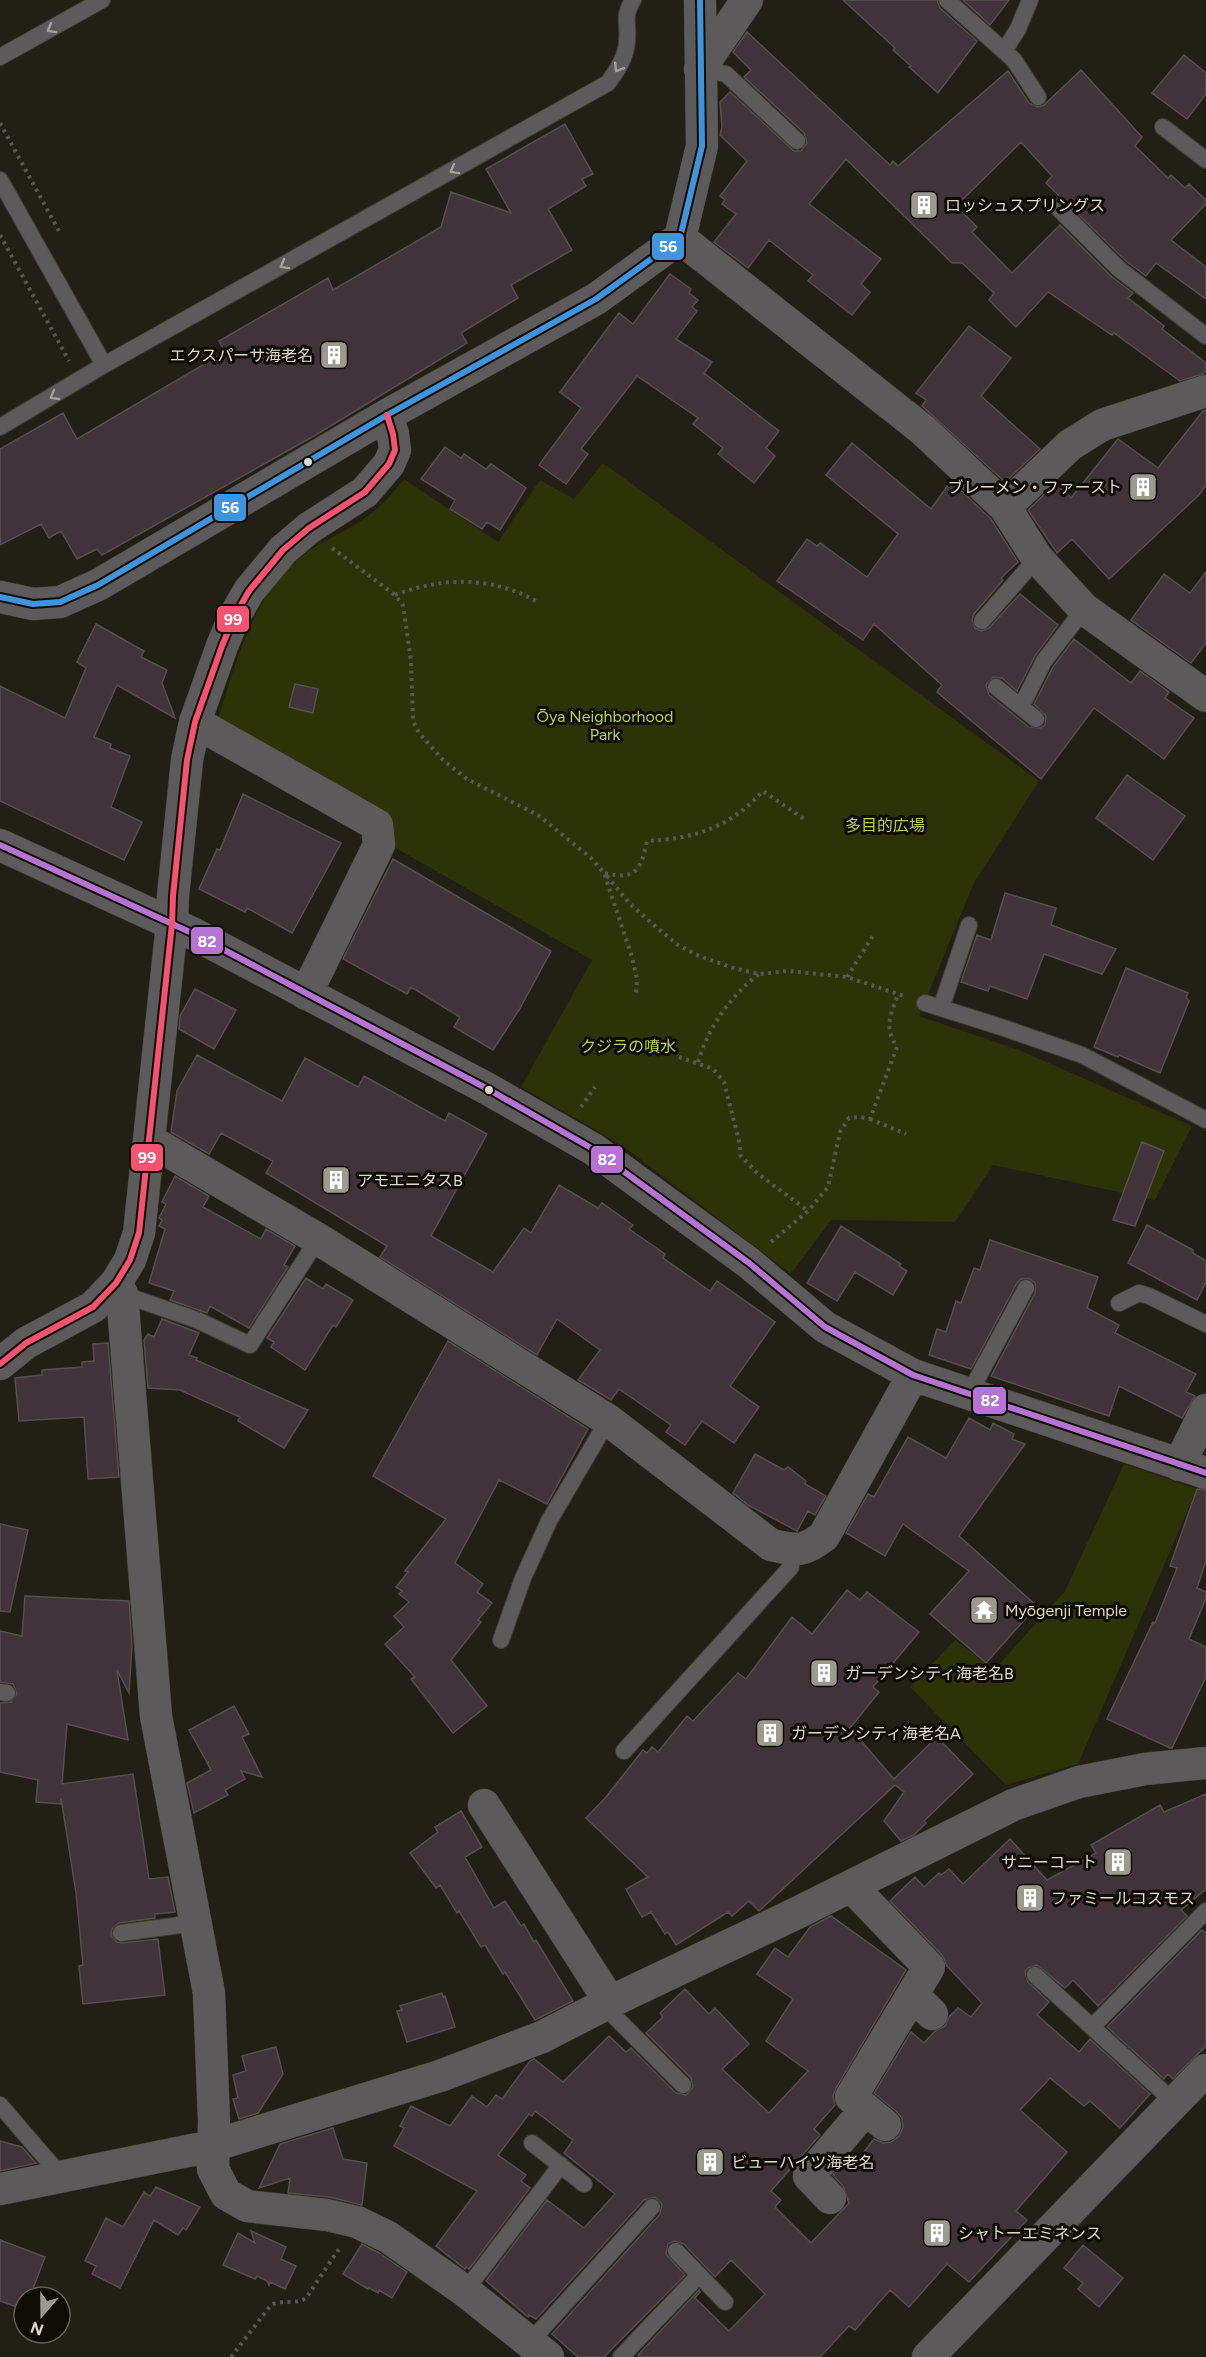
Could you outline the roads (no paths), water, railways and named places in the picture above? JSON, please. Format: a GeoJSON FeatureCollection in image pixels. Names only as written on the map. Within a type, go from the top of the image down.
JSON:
{"type":"FeatureCollection","features":[{"type":"Feature","properties":{"kind":"street"},"geometry":{"type":"LineString","coordinates":[[0,597],[33,604],[60,602],[98,585],[387,415],[596,300],[680,238],[702,146],[700,0]]}},
{"type":"Feature","properties":{"kind":"street"},"geometry":{"type":"LineString","coordinates":[[700,69],[747,0]]}},
{"type":"Feature","properties":{"kind":"street"},"geometry":{"type":"LineString","coordinates":[[680,238],[923,430],[1005,507],[1037,558],[1084,609],[1206,696]]}},
{"type":"Feature","properties":{"kind":"street"},"geometry":{"type":"LineString","coordinates":[[1005,507],[1070,445],[1102,425],[1206,391]]}},
{"type":"Feature","properties":{"kind":"street"},"geometry":{"type":"LineString","coordinates":[[387,415],[395,450],[390,464],[365,492],[309,528],[283,550],[249,591],[222,646],[195,723],[187,760],[139,1233],[119,1289],[156,1716],[209,1993],[214,2121],[213,2169],[226,2194],[247,2206],[327,2215],[357,2222],[388,2237],[465,2291],[539,2349]]}},
{"type":"Feature","properties":{"kind":"street"},"geometry":{"type":"LineString","coordinates":[[195,723],[377,825],[379,845],[306,994]]}},
{"type":"Feature","properties":{"kind":"street"},"geometry":{"type":"LineString","coordinates":[[0,845],[192,933],[486,1088],[593,1149],[749,1263],[825,1327],[913,1376],[1192,1469],[1206,1410]]}},
{"type":"Feature","properties":{"kind":"street"},"geometry":{"type":"LineString","coordinates":[[149,1140],[318,1239],[608,1420],[771,1545],[791,1549],[808,1548],[824,1536],[913,1376]]}},
{"type":"Feature","properties":{"kind":"street"},"geometry":{"type":"LineString","coordinates":[[0,1364],[26,1343],[93,1307],[119,1289]]}},
{"type":"Feature","properties":{"kind":"street"},"geometry":{"type":"LineString","coordinates":[[0,2189],[212,2146],[441,2076],[542,2037],[606,2003],[799,1912],[1013,1805],[1078,1782],[1145,1769],[1206,1763]]}},
{"type":"Feature","properties":{"kind":"street"},"geometry":{"type":"LineString","coordinates":[[484,1805],[497,1850],[606,2003]]}},
{"type":"Feature","properties":{"kind":"street"},"geometry":{"type":"LineString","coordinates":[[830,2198],[809,2176],[875,2118],[851,2097],[923,2004],[929,1967],[851,1886]]}},
{"type":"Feature","properties":{"kind":"street"},"geometry":{"type":"LineString","coordinates":[[928,2357],[1173,2101],[1206,2070]]}},
{"type":"Feature","properties":{"kind":"lane"},"geometry":{"type":"LineString","coordinates":[[0,57],[102,0]]}},
{"type":"Feature","properties":{"kind":"lane"},"geometry":{"type":"LineString","coordinates":[[0,428],[104,365],[608,83],[623,61],[627,41],[626,11],[633,0]]}},
{"type":"Feature","properties":{"kind":"lane"},"geometry":{"type":"LineString","coordinates":[[947,0],[1014,60],[1038,97]]}},
{"type":"Feature","properties":{"kind":"lane"},"geometry":{"type":"LineString","coordinates":[[1004,51],[1018,29],[1030,0]]}},
{"type":"Feature","properties":{"kind":"lane"},"geometry":{"type":"LineString","coordinates":[[700,69],[726,74],[797,141]]}},
{"type":"Feature","properties":{"kind":"lane"},"geometry":{"type":"LineString","coordinates":[[1163,128],[1206,160]]}},
{"type":"Feature","properties":{"kind":"lane"},"geometry":{"type":"LineString","coordinates":[[0,180],[104,365]]}},
{"type":"Feature","properties":{"kind":"lane"},"geometry":{"type":"LineString","coordinates":[[1056,206],[1119,269],[1206,336]]}},
{"type":"Feature","properties":{"kind":"lane"},"geometry":{"type":"LineString","coordinates":[[982,621],[1037,558]]}},
{"type":"Feature","properties":{"kind":"lane"},"geometry":{"type":"LineString","coordinates":[[1022,707],[1044,661],[1084,609]]}},
{"type":"Feature","properties":{"kind":"lane"},"geometry":{"type":"LineString","coordinates":[[996,687],[1036,719]]}},
{"type":"Feature","properties":{"kind":"lane"},"geometry":{"type":"LineString","coordinates":[[969,925],[933,1006],[1082,1055],[1206,1120]]}},
{"type":"Feature","properties":{"kind":"lane"},"geometry":{"type":"LineString","coordinates":[[119,1289],[197,1320],[250,1345],[318,1239]]}},
{"type":"Feature","properties":{"kind":"lane"},"geometry":{"type":"LineString","coordinates":[[969,1394],[1026,1288]]}},
{"type":"Feature","properties":{"kind":"lane"},"geometry":{"type":"LineString","coordinates":[[1119,1303],[1139,1293],[1206,1324]]}},
{"type":"Feature","properties":{"kind":"lane"},"geometry":{"type":"LineString","coordinates":[[501,1640],[523,1578],[549,1521],[608,1420]]}},
{"type":"Feature","properties":{"kind":"lane"},"geometry":{"type":"LineString","coordinates":[[624,1750],[791,1567],[791,1549]]}},
{"type":"Feature","properties":{"kind":"lane"},"geometry":{"type":"LineString","coordinates":[[1092,2027],[1206,1911]]}},
{"type":"Feature","properties":{"kind":"lane"},"geometry":{"type":"LineString","coordinates":[[121,1933],[195,1923]]}},
{"type":"Feature","properties":{"kind":"lane"},"geometry":{"type":"LineString","coordinates":[[1035,1975],[1173,2101]]}},
{"type":"Feature","properties":{"kind":"lane"},"geometry":{"type":"LineString","coordinates":[[606,2003],[683,2085]]}},
{"type":"Feature","properties":{"kind":"lane"},"geometry":{"type":"LineString","coordinates":[[0,2105],[62,2177]]}},
{"type":"Feature","properties":{"kind":"lane"},"geometry":{"type":"LineString","coordinates":[[532,2143],[584,2184]]}},
{"type":"Feature","properties":{"kind":"lane"},"geometry":{"type":"LineString","coordinates":[[465,2291],[561,2165]]}},
{"type":"Feature","properties":{"kind":"lane"},"geometry":{"type":"LineString","coordinates":[[539,2349],[652,2207]]}},
{"type":"Feature","properties":{"kind":"lane"},"geometry":{"type":"LineString","coordinates":[[676,2251],[725,2302]]}},
{"type":"Feature","properties":{"kind":"lane"},"geometry":{"type":"LineString","coordinates":[[621,2357],[699,2275]]}},
{"type":"Feature","properties":{"kind":"place","name":"ロッシュスプリングス"},"geometry":{"type":"Point","coordinates":[924,205]}},
{"type":"Feature","properties":{"kind":"place","name":"エクスパーサ海老名"},"geometry":{"type":"Point","coordinates":[334,355]}},
{"type":"Feature","properties":{"kind":"place","name":"ブレーメン・ファースト"},"geometry":{"type":"Point","coordinates":[1143,487]}},
{"type":"Feature","properties":{"kind":"place","name":"アモエニタスB"},"geometry":{"type":"Point","coordinates":[336,1180]}},
{"type":"Feature","properties":{"kind":"place","name":"Myōgenji Temple"},"geometry":{"type":"Point","coordinates":[984,1610]}},
{"type":"Feature","properties":{"kind":"place","name":"ガーデンシティ海老名B"},"geometry":{"type":"Point","coordinates":[824,1673]}},
{"type":"Feature","properties":{"kind":"place","name":"ガーデンシティ海老名A"},"geometry":{"type":"Point","coordinates":[770,1733]}},
{"type":"Feature","properties":{"kind":"place","name":"サニーコート"},"geometry":{"type":"Point","coordinates":[1118,1862]}},
{"type":"Feature","properties":{"kind":"place","name":"ファミールコスモス"},"geometry":{"type":"Point","coordinates":[1030,1898]}},
{"type":"Feature","properties":{"kind":"place","name":"ビューハイツ海老名"},"geometry":{"type":"Point","coordinates":[710,2162]}},
{"type":"Feature","properties":{"kind":"place","name":"シャトーエミネンス"},"geometry":{"type":"Point","coordinates":[937,2233]}},
{"type":"Feature","properties":{"kind":"park label","name":"Ōya Neighborhood Park"},"geometry":{"type":"Point","coordinates":[605,725]}},
{"type":"Feature","properties":{"kind":"park label","name":"多目的広場"},"geometry":{"type":"Point","coordinates":[885,825]}},
{"type":"Feature","properties":{"kind":"park label","name":"クジラの噴水"},"geometry":{"type":"Point","coordinates":[628,1046]}}]}
